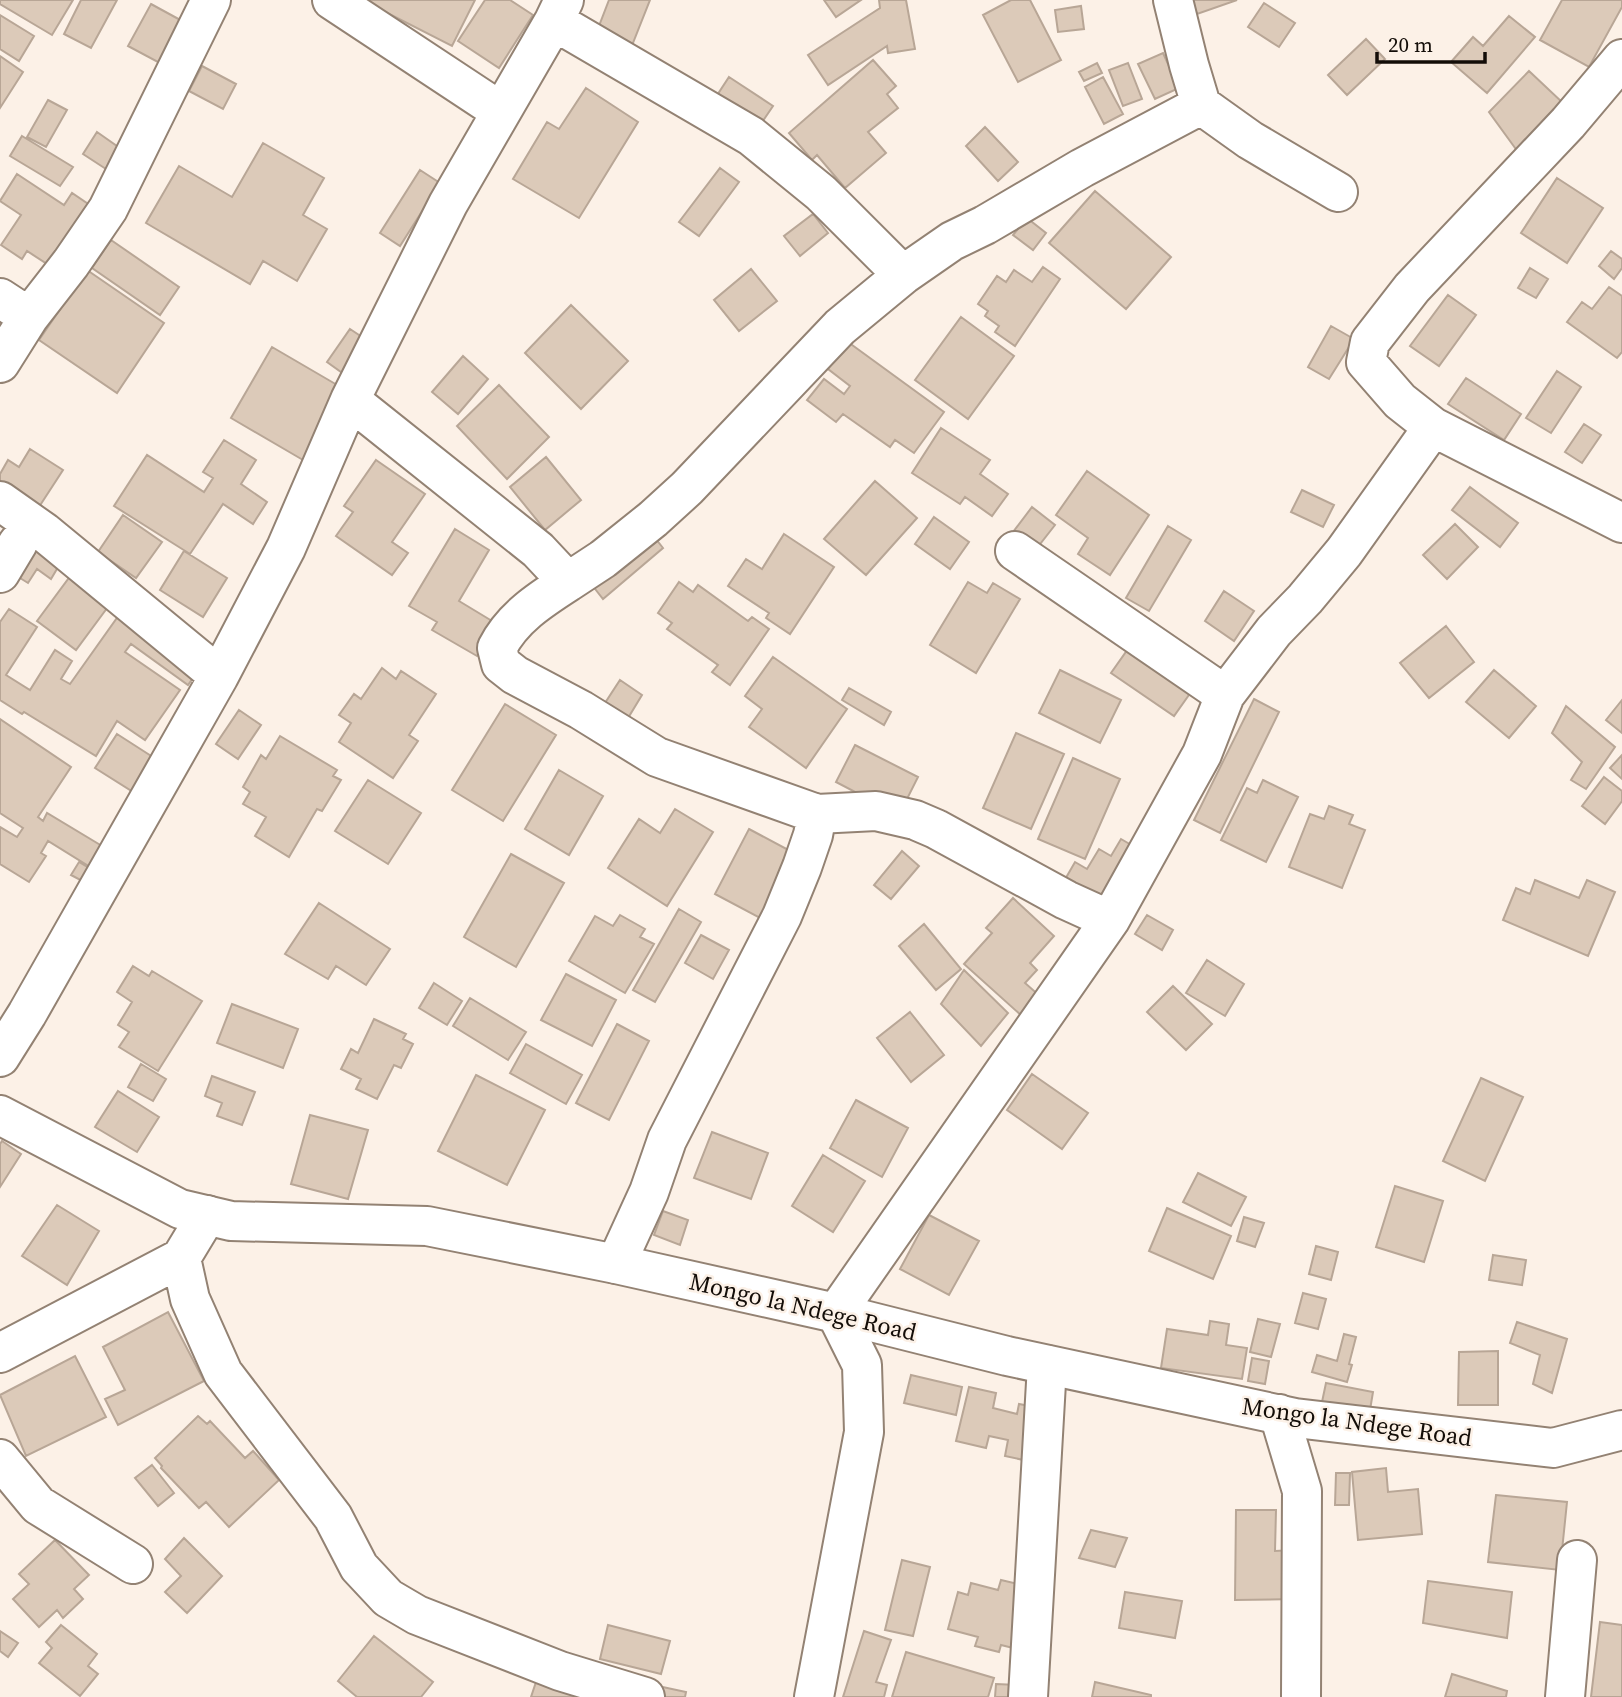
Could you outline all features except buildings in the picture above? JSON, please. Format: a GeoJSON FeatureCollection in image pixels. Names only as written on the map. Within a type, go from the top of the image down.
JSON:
{"type":"FeatureCollection","features":[{"type":"Feature","properties":{"kind":"street"},"geometry":{"type":"LineString","coordinates":[[0,363],[14,307],[71,263],[108,209],[211,0]]}},
{"type":"Feature","properties":{"kind":"street"},"geometry":{"type":"LineString","coordinates":[[332,0],[500,111]]}},
{"type":"Feature","properties":{"kind":"street"},"geometry":{"type":"LineString","coordinates":[[1173,0],[1202,105],[1250,140],[1338,192]]}},
{"type":"Feature","properties":{"kind":"street"},"geometry":{"type":"LineString","coordinates":[[0,1057],[219,676],[286,548],[350,400],[447,204],[559,11],[751,136],[821,193],[902,275]]}},
{"type":"Feature","properties":{"kind":"street"},"geometry":{"type":"LineString","coordinates":[[1622,59],[1568,123],[1412,288],[1370,342],[1366,362],[1400,401],[1433,428],[1622,523]]}},
{"type":"Feature","properties":{"kind":"street"},"geometry":{"type":"LineString","coordinates":[[1110,920],[1066,900],[915,820],[876,811],[817,814],[657,757],[581,710],[515,675],[501,664],[497,648],[506,630],[539,600],[603,559],[687,488],[840,327],[902,275],[952,241],[1202,105]]}},
{"type":"Feature","properties":{"kind":"street"},"geometry":{"type":"LineString","coordinates":[[350,400],[538,550],[568,582]]}},
{"type":"Feature","properties":{"kind":"street"},"geometry":{"type":"LineString","coordinates":[[814,1697],[864,1432],[862,1366],[836,1313],[1110,920],[1202,754],[1226,695],[1274,631],[1345,552],[1433,428]]}},
{"type":"Feature","properties":{"kind":"street"},"geometry":{"type":"LineString","coordinates":[[0,501],[44,532],[219,676]]}},
{"type":"Feature","properties":{"kind":"street"},"geometry":{"type":"LineString","coordinates":[[1015,551],[1226,695]]}},
{"type":"Feature","properties":{"kind":"street"},"geometry":{"type":"LineString","coordinates":[[617,1264],[649,1192],[667,1140],[782,916],[806,857],[817,814]]}},
{"type":"Feature","properties":{"kind":"street","name":"Mongo la Ndege Road"},"geometry":{"type":"LineString","coordinates":[[0,1115],[180,1209],[231,1221],[427,1226],[617,1264],[836,1313],[1047,1365],[1279,1414],[1553,1448],[1622,1430]]}},
{"type":"Feature","properties":{"kind":"street"},"geometry":{"type":"LineString","coordinates":[[0,1353],[181,1258],[207,1216]]}},
{"type":"Feature","properties":{"kind":"street"},"geometry":{"type":"LineString","coordinates":[[181,1258],[190,1299],[223,1373],[333,1517],[359,1567],[388,1598],[417,1615],[560,1671],[645,1697]]}},
{"type":"Feature","properties":{"kind":"street"},"geometry":{"type":"LineString","coordinates":[[1027,1697],[1047,1365]]}},
{"type":"Feature","properties":{"kind":"street"},"geometry":{"type":"LineString","coordinates":[[1279,1414],[1302,1491],[1301,1697]]}},
{"type":"Feature","properties":{"kind":"street"},"geometry":{"type":"LineString","coordinates":[[0,1459],[38,1504],[133,1564]]}},
{"type":"Feature","properties":{"kind":"street"},"geometry":{"type":"LineString","coordinates":[[1565,1697],[1577,1560]]}}]}
